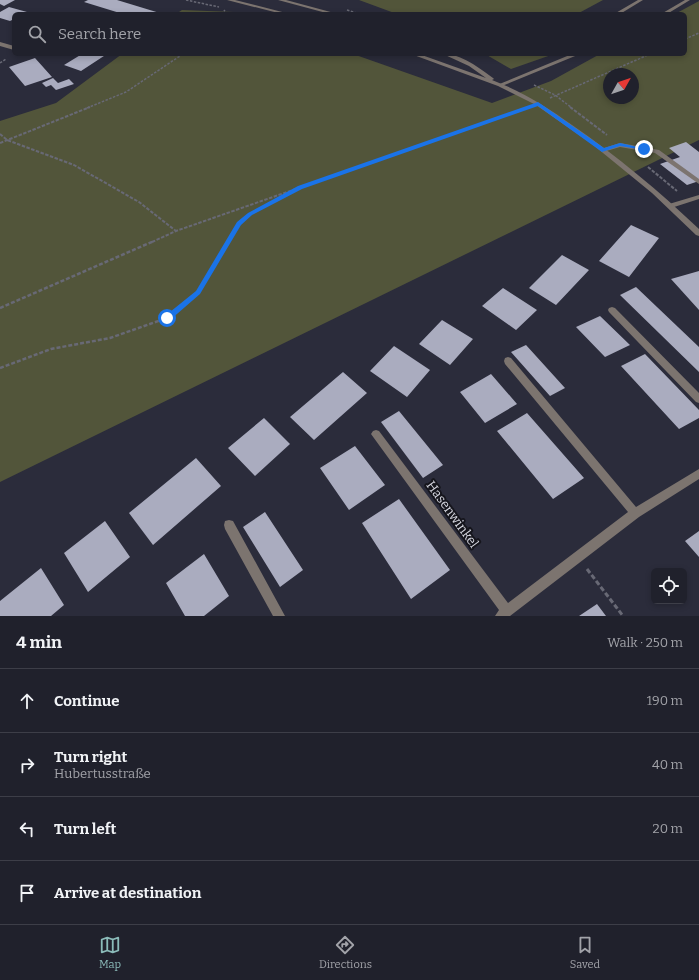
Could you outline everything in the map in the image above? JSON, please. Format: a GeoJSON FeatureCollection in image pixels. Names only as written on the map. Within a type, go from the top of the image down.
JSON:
{"type":"FeatureCollection","features":[{"type":"Feature","properties":{"kind":"street"},"geometry":{"type":"LineString","coordinates":[[229,0],[280,12]]}},
{"type":"Feature","properties":{"kind":"street"},"geometry":{"type":"LineString","coordinates":[[280,0],[328,12]]}},
{"type":"Feature","properties":{"kind":"street"},"geometry":{"type":"LineString","coordinates":[[620,12],[641,0]]}},
{"type":"Feature","properties":{"kind":"street"},"geometry":{"type":"LineString","coordinates":[[667,12],[688,0]]}},
{"type":"Feature","properties":{"kind":"street"},"geometry":{"type":"LineString","coordinates":[[0,44],[12,47]]}},
{"type":"Feature","properties":{"kind":"street"},"geometry":{"type":"LineString","coordinates":[[420,56],[500,85],[538,104],[603,150],[654,191],[699,233]]}},
{"type":"Feature","properties":{"kind":"street"},"geometry":{"type":"LineString","coordinates":[[451,56],[471,65],[500,85]]}},
{"type":"Feature","properties":{"kind":"street"},"geometry":{"type":"LineString","coordinates":[[500,85],[572,56]]}},
{"type":"Feature","properties":{"kind":"street"},"geometry":{"type":"LineString","coordinates":[[603,150],[620,145],[657,150],[699,182]]}},
{"type":"Feature","properties":{"kind":"street"},"geometry":{"type":"LineString","coordinates":[[671,206],[699,197]]}},
{"type":"Feature","properties":{"kind":"street"},"geometry":{"type":"LineString","coordinates":[[612,310],[699,399]]}},
{"type":"Feature","properties":{"kind":"street"},"geometry":{"type":"LineString","coordinates":[[508,361],[635,513]]}},
{"type":"Feature","properties":{"kind":"street","name":"Hasenwinkel"},"geometry":{"type":"LineString","coordinates":[[376,434],[504,613],[635,513],[699,474]]}},
{"type":"Feature","properties":{"kind":"street"},"geometry":{"type":"LineString","coordinates":[[229,525],[279,616]]}},
{"type":"Feature","properties":{"kind":"path"},"geometry":{"type":"LineString","coordinates":[[186,0],[226,9]]}},
{"type":"Feature","properties":{"kind":"path"},"geometry":{"type":"LineString","coordinates":[[687,38],[699,32]]}},
{"type":"Feature","properties":{"kind":"path"},"geometry":{"type":"LineString","coordinates":[[0,143],[126,92],[180,56]]}},
{"type":"Feature","properties":{"kind":"path"},"geometry":{"type":"LineString","coordinates":[[0,308],[176,231],[538,104],[646,56]]}},
{"type":"Feature","properties":{"kind":"path"},"geometry":{"type":"LineString","coordinates":[[0,134],[7,140],[74,165],[138,202],[176,231]]}},
{"type":"Feature","properties":{"kind":"path"},"geometry":{"type":"LineString","coordinates":[[0,368],[51,349],[110,338],[167,318],[198,292],[239,224],[250,214],[300,188]]}},
{"type":"Feature","properties":{"kind":"path"},"geometry":{"type":"LineString","coordinates":[[578,558],[623,616]]}},
{"type":"Feature","properties":{"kind":"green space"},"geometry":{"type":"Polygon","coordinates":[[[359,0],[603,0],[581,12],[392,12],[359,0]]]}},
{"type":"Feature","properties":{"kind":"green space"},"geometry":{"type":"Polygon","coordinates":[[[699,1],[699,140],[0,482],[0,121],[56,103],[119,56],[359,56],[492,103],[551,81],[596,56],[687,56],[687,12],[679,12],[699,1]]]}},
{"type":"Feature","properties":{"kind":"green space"},"geometry":{"type":"Polygon","coordinates":[[[182,10],[234,12],[179,12],[182,10]]]}},
{"type":"Feature","properties":{"kind":"green space"},"geometry":{"type":"Polygon","coordinates":[[[488,56],[548,56],[511,69],[488,56]]]}},
{"type":"Feature","properties":{"kind":"building"},"geometry":{"type":"Polygon","coordinates":[[[0,0],[15,0],[4,6],[0,4],[0,0]]]}},
{"type":"Feature","properties":{"kind":"building"},"geometry":{"type":"Polygon","coordinates":[[[88,0],[117,0],[156,12],[116,12],[84,2],[88,0]]]}},
{"type":"Feature","properties":{"kind":"building"},"geometry":{"type":"Polygon","coordinates":[[[9,7],[27,12],[12,12],[12,20],[10,21],[0,18],[0,12],[9,7]]]}},
{"type":"Feature","properties":{"kind":"building"},"geometry":{"type":"Polygon","coordinates":[[[79,56],[104,56],[81,71],[64,65],[79,56]]]}},
{"type":"Feature","properties":{"kind":"building"},"geometry":{"type":"Polygon","coordinates":[[[35,58],[52,77],[25,86],[9,67],[35,58]]]}},
{"type":"Feature","properties":{"kind":"building"},"geometry":{"type":"Polygon","coordinates":[[[53,78],[58,83],[69,79],[74,84],[56,90],[51,85],[46,87],[42,83],[53,78]]]}},
{"type":"Feature","properties":{"kind":"building"},"geometry":{"type":"Polygon","coordinates":[[[686,142],[699,152],[699,181],[687,185],[660,164],[680,157],[669,148],[686,142]]]}},
{"type":"Feature","properties":{"kind":"building"},"geometry":{"type":"Polygon","coordinates":[[[631,225],[659,238],[629,277],[599,261],[631,225]]]}},
{"type":"Feature","properties":{"kind":"building"},"geometry":{"type":"Polygon","coordinates":[[[562,255],[589,270],[556,305],[529,288],[562,255]]]}},
{"type":"Feature","properties":{"kind":"building"},"geometry":{"type":"Polygon","coordinates":[[[699,271],[699,310],[671,279],[699,271]]]}},
{"type":"Feature","properties":{"kind":"building"},"geometry":{"type":"Polygon","coordinates":[[[636,287],[699,347],[699,372],[620,295],[636,287]]]}},
{"type":"Feature","properties":{"kind":"building"},"geometry":{"type":"Polygon","coordinates":[[[503,288],[537,310],[516,330],[482,306],[503,288]]]}},
{"type":"Feature","properties":{"kind":"building"},"geometry":{"type":"Polygon","coordinates":[[[600,316],[630,345],[605,357],[576,327],[600,316]]]}},
{"type":"Feature","properties":{"kind":"building"},"geometry":{"type":"Polygon","coordinates":[[[442,320],[473,339],[450,365],[419,344],[442,320]]]}},
{"type":"Feature","properties":{"kind":"building"},"geometry":{"type":"Polygon","coordinates":[[[526,345],[565,388],[550,396],[511,352],[526,345]]]}},
{"type":"Feature","properties":{"kind":"building"},"geometry":{"type":"Polygon","coordinates":[[[394,346],[430,370],[407,397],[370,371],[394,346]]]}},
{"type":"Feature","properties":{"kind":"building"},"geometry":{"type":"Polygon","coordinates":[[[645,354],[699,410],[699,418],[679,429],[621,366],[645,354]]]}},
{"type":"Feature","properties":{"kind":"building"},"geometry":{"type":"Polygon","coordinates":[[[343,372],[367,393],[314,440],[290,417],[343,372]]]}},
{"type":"Feature","properties":{"kind":"building"},"geometry":{"type":"Polygon","coordinates":[[[491,374],[517,404],[485,423],[460,392],[491,374]]]}},
{"type":"Feature","properties":{"kind":"building"},"geometry":{"type":"Polygon","coordinates":[[[399,411],[443,465],[423,478],[381,422],[399,411]]]}},
{"type":"Feature","properties":{"kind":"building"},"geometry":{"type":"Polygon","coordinates":[[[527,413],[584,478],[553,499],[497,431],[527,413]]]}},
{"type":"Feature","properties":{"kind":"building"},"geometry":{"type":"Polygon","coordinates":[[[264,418],[290,444],[255,476],[228,448],[264,418]]]}},
{"type":"Feature","properties":{"kind":"building"},"geometry":{"type":"Polygon","coordinates":[[[355,446],[385,485],[349,510],[320,468],[355,446]]]}},
{"type":"Feature","properties":{"kind":"building"},"geometry":{"type":"Polygon","coordinates":[[[196,458],[221,486],[153,545],[129,513],[196,458]]]}},
{"type":"Feature","properties":{"kind":"building"},"geometry":{"type":"Polygon","coordinates":[[[399,499],[450,570],[411,599],[362,523],[399,499]]]}},
{"type":"Feature","properties":{"kind":"building"},"geometry":{"type":"Polygon","coordinates":[[[265,512],[303,570],[280,587],[243,527],[265,512]]]}},
{"type":"Feature","properties":{"kind":"building"},"geometry":{"type":"Polygon","coordinates":[[[105,521],[130,557],[88,592],[64,553],[105,521]]]}},
{"type":"Feature","properties":{"kind":"building"},"geometry":{"type":"Polygon","coordinates":[[[699,531],[699,557],[685,541],[699,531]]]}},
{"type":"Feature","properties":{"kind":"building"},"geometry":{"type":"Polygon","coordinates":[[[204,554],[229,596],[204,616],[185,616],[166,583],[204,554]]]}},
{"type":"Feature","properties":{"kind":"building"},"geometry":{"type":"Polygon","coordinates":[[[41,568],[64,605],[51,616],[0,616],[0,601],[41,568]]]}},
{"type":"Feature","properties":{"kind":"building"},"geometry":{"type":"Polygon","coordinates":[[[597,604],[606,616],[579,616],[597,604]]]}},
{"type":"Feature","properties":{"kind":"route"},"geometry":{"type":"LineString","coordinates":[[167,318],[198,292],[239,224],[250,214],[300,188],[538,104],[603,150],[620,145],[644,149]]}}]}
